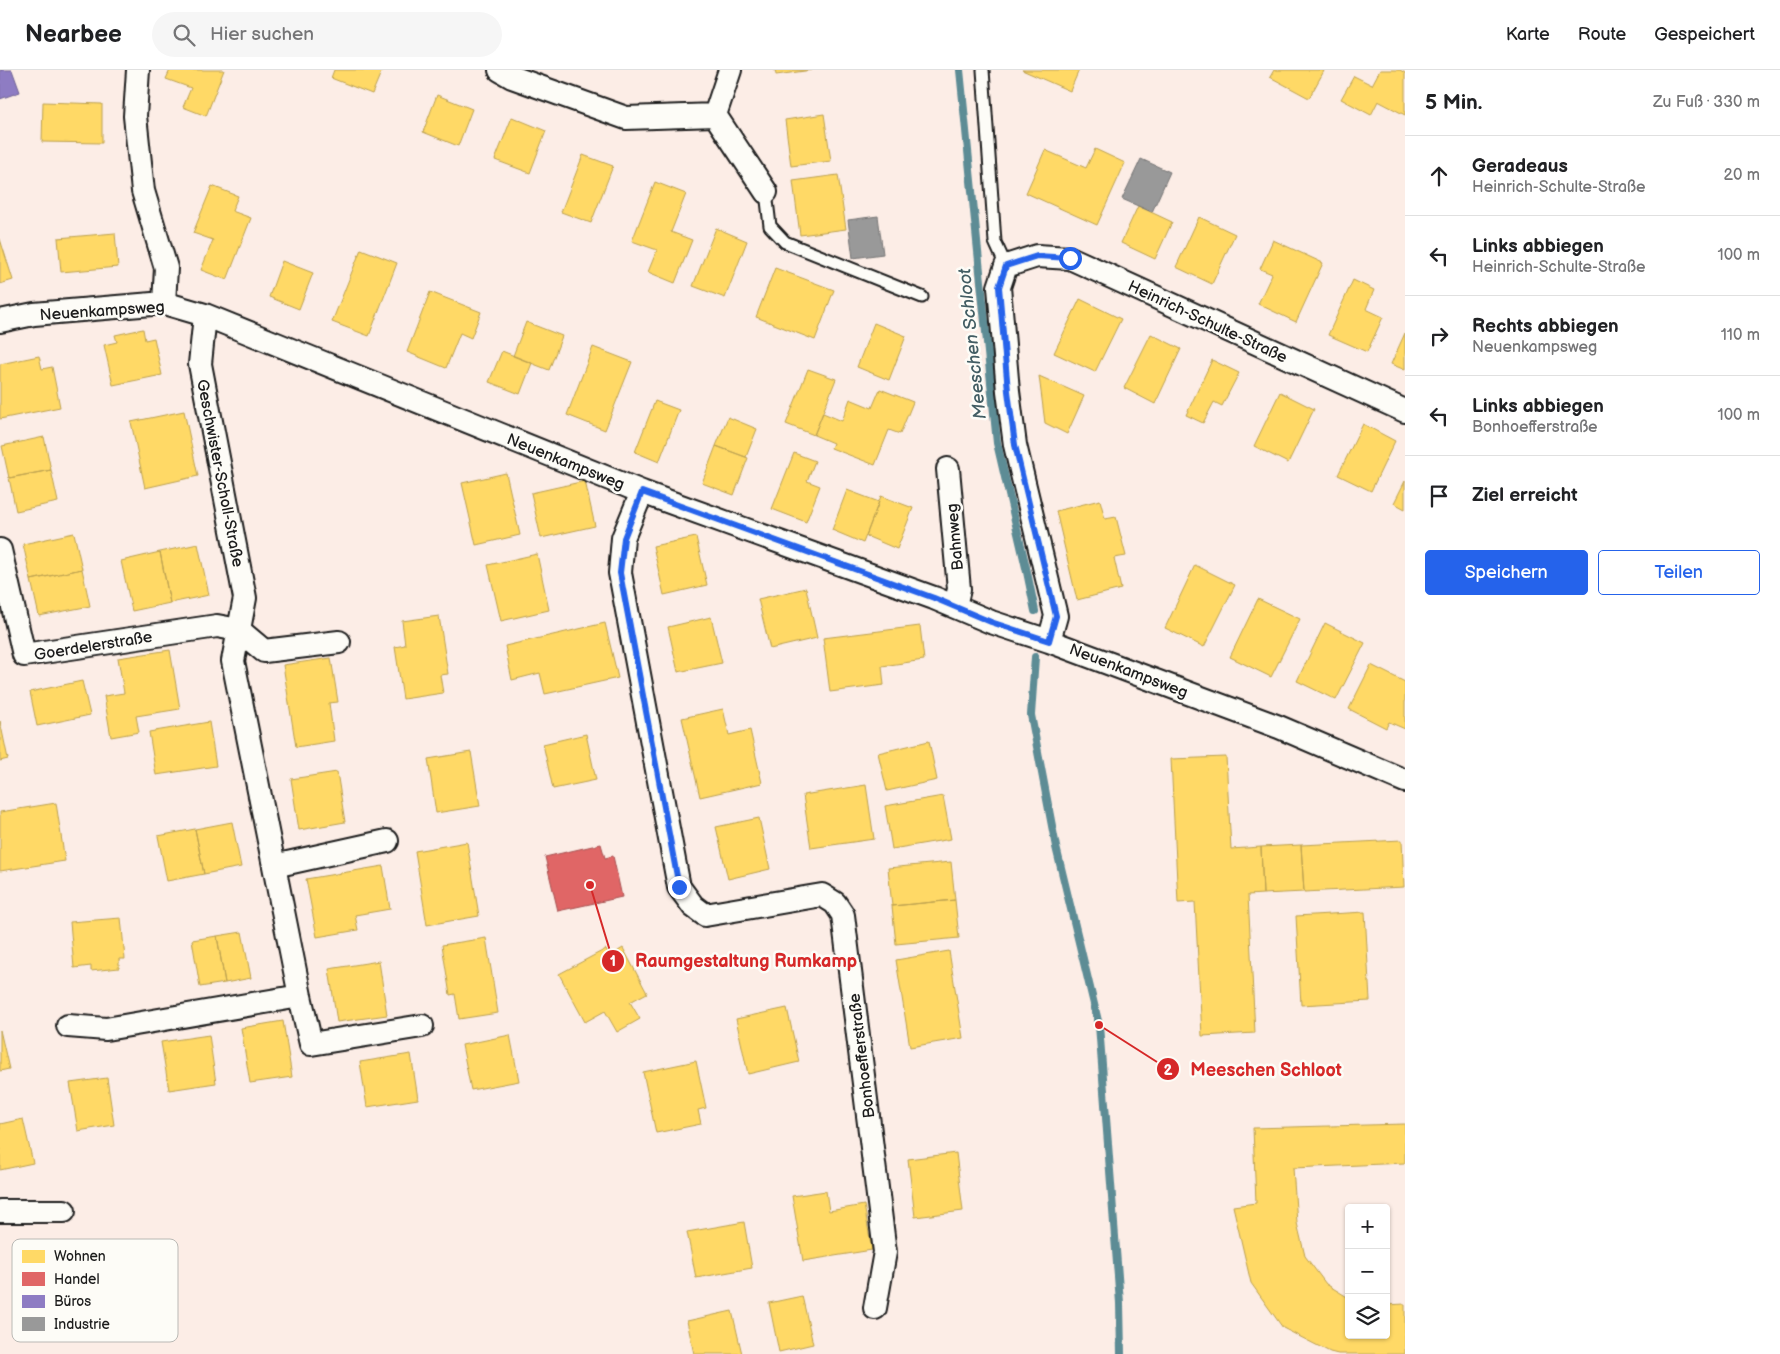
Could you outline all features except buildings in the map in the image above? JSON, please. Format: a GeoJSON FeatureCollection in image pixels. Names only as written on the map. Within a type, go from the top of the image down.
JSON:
{"type":"FeatureCollection","features":[{"type":"Feature","properties":{"kind":"street"},"geometry":{"type":"LineString","coordinates":[[138,70],[135,116],[143,191],[166,268],[164,303]]}},
{"type":"Feature","properties":{"kind":"street"},"geometry":{"type":"LineString","coordinates":[[500,70],[512,77],[626,118],[716,115]]}},
{"type":"Feature","properties":{"kind":"street"},"geometry":{"type":"LineString","coordinates":[[716,115],[730,70]]}},
{"type":"Feature","properties":{"kind":"street"},"geometry":{"type":"LineString","coordinates":[[716,115],[766,192]]}},
{"type":"Feature","properties":{"kind":"street","name":"Heinrich-Schulte-Straße"},"geometry":{"type":"LineString","coordinates":[[1006,266],[1037,256],[1070,258],[1405,412]]}},
{"type":"Feature","properties":{"kind":"street"},"geometry":{"type":"LineString","coordinates":[[1006,266],[999,287],[1008,391],[1015,445],[1056,616],[1049,641]]}},
{"type":"Feature","properties":{"kind":"street","name":"Neuenkampsweg"},"geometry":{"type":"LineString","coordinates":[[0,321],[34,314],[164,303],[205,315],[642,492],[1279,727],[1405,781]]}},
{"type":"Feature","properties":{"kind":"street","name":"Geschwister-Scholl-Straße"},"geometry":{"type":"LineString","coordinates":[[205,315],[200,364],[244,598],[233,660],[300,996],[312,1044],[422,1026]]}},
{"type":"Feature","properties":{"kind":"street","name":"Bahnweg"},"geometry":{"type":"LineString","coordinates":[[948,469],[959,589],[955,606]]}},
{"type":"Feature","properties":{"kind":"street","name":"Bonhoefferstraße"},"geometry":{"type":"LineString","coordinates":[[642,492],[624,538],[620,573],[679,887],[693,906],[704,915],[822,895],[835,903],[843,915],[884,1252],[875,1308]]}},
{"type":"Feature","properties":{"kind":"street","name":"Goerdelerstraße"},"geometry":{"type":"LineString","coordinates":[[0,550],[24,655],[217,626],[239,630]]}},
{"type":"Feature","properties":{"kind":"street"},"geometry":{"type":"LineString","coordinates":[[239,630],[264,651],[338,642]]}},
{"type":"Feature","properties":{"kind":"street"},"geometry":{"type":"LineString","coordinates":[[274,866],[387,841]]}},
{"type":"Feature","properties":{"kind":"street"},"geometry":{"type":"LineString","coordinates":[[68,1026],[106,1029],[300,996]]}},
{"type":"Feature","properties":{"kind":"street"},"geometry":{"type":"LineString","coordinates":[[0,1211],[64,1211]]}},
{"type":"Feature","properties":{"kind":"lane"},"geometry":{"type":"LineString","coordinates":[[983,70],[995,242],[1006,266]]}},
{"type":"Feature","properties":{"kind":"lane"},"geometry":{"type":"LineString","coordinates":[[766,192],[770,226],[785,242],[922,297]]}},
{"type":"Feature","properties":{"kind":"waterway","name":"Meeschen Schloot"},"geometry":{"type":"LineString","coordinates":[[960,70],[997,443],[1035,611]]}},
{"type":"Feature","properties":{"kind":"waterway","name":"Meeschen Schloot"},"geometry":{"type":"LineString","coordinates":[[1035,657],[1031,715],[1056,847],[1099,1025],[1120,1303],[1121,1354]]}},
{"type":"Feature","properties":{"kind":"place","name":"Raumgestaltung Rumkamp"},"geometry":{"type":"Point","coordinates":[590,885]}},
{"type":"Feature","properties":{"kind":"place","name":"Meeschen Schloot"},"geometry":{"type":"Point","coordinates":[1099,1025]}},
{"type":"Feature","properties":{"kind":"route"},"geometry":{"type":"LineString","coordinates":[[679,887],[620,573],[624,538],[642,492],[934,598],[991,622],[1049,641],[1056,616],[1015,445],[1008,391],[999,287],[1006,266],[1037,256],[1070,258]]}}]}
